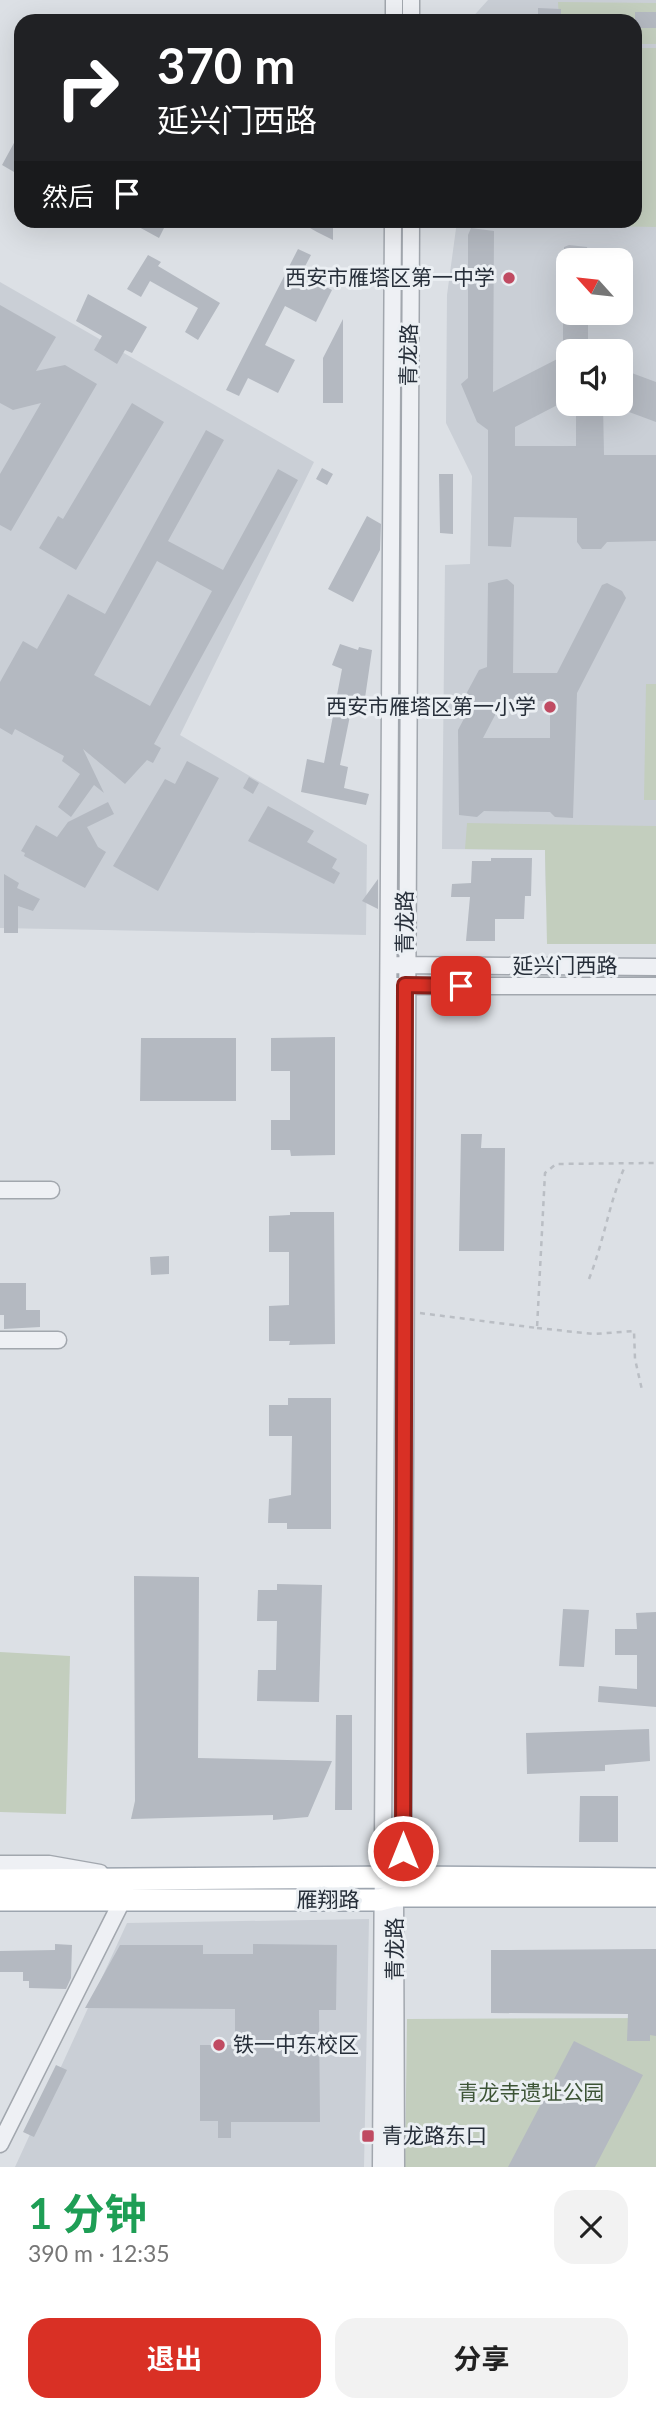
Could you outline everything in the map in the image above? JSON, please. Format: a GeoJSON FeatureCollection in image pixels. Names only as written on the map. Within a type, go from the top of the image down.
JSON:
{"type":"FeatureCollection","features":[{"type":"Feature","properties":{"kind":"main road","name":"雁翔路"},"geometry":{"type":"LineString","coordinates":[[0,1880],[125,1889],[390,1888],[656,1878]]}},
{"type":"Feature","properties":{"kind":"main road","name":"雁翔路"},"geometry":{"type":"LineString","coordinates":[[390,1888],[656,1896]]}},
{"type":"Feature","properties":{"kind":"main road","name":"雁翔路"},"geometry":{"type":"LineString","coordinates":[[0,1899],[125,1889]]}},
{"type":"Feature","properties":{"kind":"street","name":"青龙路"},"geometry":{"type":"LineString","coordinates":[[393,228],[397,986],[390,1888],[396,2167]]}},
{"type":"Feature","properties":{"kind":"street","name":"青龙路"},"geometry":{"type":"LineString","coordinates":[[397,965],[411,228]]}},
{"type":"Feature","properties":{"kind":"street","name":"延兴门西路"},"geometry":{"type":"LineString","coordinates":[[397,965],[656,967]]}},
{"type":"Feature","properties":{"kind":"street","name":"青龙路"},"geometry":{"type":"LineString","coordinates":[[380,2167],[390,1888],[404,1312],[397,986]]}},
{"type":"Feature","properties":{"kind":"street","name":"延兴门西路"},"geometry":{"type":"LineString","coordinates":[[397,986],[656,986]]}},
{"type":"Feature","properties":{"kind":"street"},"geometry":{"type":"LineString","coordinates":[[0,1190],[51,1190]]}},
{"type":"Feature","properties":{"kind":"street"},"geometry":{"type":"LineString","coordinates":[[0,1340],[58,1340]]}},
{"type":"Feature","properties":{"kind":"street"},"geometry":{"type":"LineString","coordinates":[[0,1864],[49,1864],[125,1889],[0,2144]]}},
{"type":"Feature","properties":{"kind":"path"},"geometry":{"type":"LineString","coordinates":[[537,1328],[545,1173],[556,1164],[656,1163]]}},
{"type":"Feature","properties":{"kind":"path"},"geometry":{"type":"LineString","coordinates":[[589,1279],[598,1256],[607,1211],[626,1165]]}},
{"type":"Feature","properties":{"kind":"path"},"geometry":{"type":"LineString","coordinates":[[404,1312],[459,1316],[512,1327],[594,1334],[634,1331],[635,1359],[642,1390]]}},
{"type":"Feature","properties":{"kind":"shaded area"},"geometry":{"type":"Polygon","coordinates":[[[488,0],[656,0],[656,944],[546,900],[545,850],[442,849],[445,565],[470,564],[472,476],[446,423],[447,295],[456,228],[642,228],[642,14],[475,14],[488,0]]]}},
{"type":"Feature","properties":{"kind":"shaded area"},"geometry":{"type":"Polygon","coordinates":[[[0,282],[314,462],[180,735],[367,845],[366,935],[0,928],[0,282]]]}},
{"type":"Feature","properties":{"kind":"shaded area","name":"铁一中东校区"},"geometry":{"type":"Polygon","coordinates":[[[369,1919],[364,2167],[15,2167],[127,1923],[369,1919]]]}},
{"type":"Feature","properties":{"kind":"green space"},"geometry":{"type":"Polygon","coordinates":[[[558,2],[656,3],[656,44],[642,44],[642,14],[559,14],[558,2]]]}},
{"type":"Feature","properties":{"kind":"green space"},"geometry":{"type":"Polygon","coordinates":[[[642,48],[656,48],[656,227],[642,227],[642,48]]]}},
{"type":"Feature","properties":{"kind":"green space"},"geometry":{"type":"Polygon","coordinates":[[[646,684],[656,684],[656,800],[644,800],[646,684]]]}},
{"type":"Feature","properties":{"kind":"green space"},"geometry":{"type":"Polygon","coordinates":[[[467,823],[656,826],[656,944],[547,944],[545,850],[465,849],[467,823]]]}},
{"type":"Feature","properties":{"kind":"green space"},"geometry":{"type":"Polygon","coordinates":[[[0,1652],[70,1656],[66,1814],[0,1812],[0,1652]]]}},
{"type":"Feature","properties":{"kind":"green space","name":"青龙寺遗址公园"},"geometry":{"type":"Polygon","coordinates":[[[656,2018],[656,2167],[405,2167],[407,2019],[656,2018]]]}},
{"type":"Feature","properties":{"kind":"building"},"geometry":{"type":"Polygon","coordinates":[[[538,8],[561,9],[561,14],[538,14],[538,8]]]}},
{"type":"Feature","properties":{"kind":"building"},"geometry":{"type":"Polygon","coordinates":[[[656,12],[656,28],[642,28],[642,14],[635,14],[656,12]]]}},
{"type":"Feature","properties":{"kind":"building"},"geometry":{"type":"Polygon","coordinates":[[[14,143],[14,172],[2,165],[14,143]]]}},
{"type":"Feature","properties":{"kind":"building"},"geometry":{"type":"Polygon","coordinates":[[[141,228],[164,228],[159,238],[141,228]]]}},
{"type":"Feature","properties":{"kind":"building"},"geometry":{"type":"Polygon","coordinates":[[[310,228],[333,228],[333,240],[310,228]]]}},
{"type":"Feature","properties":{"kind":"building"},"geometry":{"type":"Polygon","coordinates":[[[471,228],[494,231],[493,392],[556,360],[556,406],[515,427],[515,446],[576,446],[576,416],[603,416],[604,455],[656,455],[656,541],[607,542],[601,549],[582,549],[577,542],[577,518],[514,517],[511,547],[488,546],[488,430],[477,422],[461,384],[468,378],[468,235],[471,228]]]}},
{"type":"Feature","properties":{"kind":"building"},"geometry":{"type":"Polygon","coordinates":[[[569,245],[587,248],[564,248],[569,245]]]}},
{"type":"Feature","properties":{"kind":"building"},"geometry":{"type":"Polygon","coordinates":[[[298,249],[311,255],[301,274],[332,290],[316,322],[285,306],[265,345],[295,360],[278,393],[248,378],[239,396],[226,390],[298,249]]]}},
{"type":"Feature","properties":{"kind":"building"},"geometry":{"type":"Polygon","coordinates":[[[148,255],[161,262],[158,266],[220,303],[198,340],[185,332],[198,308],[150,281],[141,297],[127,289],[148,255]]]}},
{"type":"Feature","properties":{"kind":"building"},"geometry":{"type":"Polygon","coordinates":[[[88,294],[147,327],[132,353],[125,350],[117,364],[94,350],[102,336],[76,321],[88,294]]]}},
{"type":"Feature","properties":{"kind":"building"},"geometry":{"type":"Polygon","coordinates":[[[0,305],[56,337],[36,371],[65,365],[97,384],[11,531],[0,525],[0,474],[41,403],[13,410],[0,403],[0,305]]]}},
{"type":"Feature","properties":{"kind":"building"},"geometry":{"type":"Polygon","coordinates":[[[343,319],[343,403],[323,403],[323,358],[343,319]]]}},
{"type":"Feature","properties":{"kind":"building"},"geometry":{"type":"Polygon","coordinates":[[[563,326],[588,326],[588,339],[563,339],[563,326]]]}},
{"type":"Feature","properties":{"kind":"building"},"geometry":{"type":"Polygon","coordinates":[[[633,373],[656,382],[656,422],[633,413],[633,373]]]}},
{"type":"Feature","properties":{"kind":"building"},"geometry":{"type":"Polygon","coordinates":[[[132,403],[164,422],[76,570],[39,548],[58,516],[63,519],[132,403]]]}},
{"type":"Feature","properties":{"kind":"building"},"geometry":{"type":"Polygon","coordinates":[[[206,430],[224,440],[168,541],[223,570],[278,469],[298,480],[154,744],[161,748],[153,763],[147,760],[125,784],[83,749],[104,793],[94,785],[71,817],[58,807],[80,774],[62,761],[64,756],[15,729],[12,735],[0,728],[0,682],[23,641],[37,649],[68,594],[105,614],[206,430]],[[157,561],[94,675],[150,706],[212,591],[157,561]]]}},
{"type":"Feature","properties":{"kind":"building"},"geometry":{"type":"Polygon","coordinates":[[[322,468],[333,474],[327,485],[316,479],[322,468]]]}},
{"type":"Feature","properties":{"kind":"building"},"geometry":{"type":"Polygon","coordinates":[[[439,474],[453,474],[453,534],[440,533],[439,474]]]}},
{"type":"Feature","properties":{"kind":"building"},"geometry":{"type":"Polygon","coordinates":[[[367,516],[381,524],[380,550],[353,602],[328,589],[367,516]]]}},
{"type":"Feature","properties":{"kind":"building"},"geometry":{"type":"Polygon","coordinates":[[[507,579],[514,585],[513,673],[557,673],[602,585],[607,583],[622,591],[626,598],[577,693],[573,818],[555,817],[550,812],[484,811],[477,817],[459,815],[458,730],[469,709],[464,698],[479,670],[487,667],[488,583],[507,579]],[[503,700],[483,738],[550,738],[550,708],[547,707],[547,701],[503,700]]]}},
{"type":"Feature","properties":{"kind":"building"},"geometry":{"type":"Polygon","coordinates":[[[340,644],[358,650],[359,647],[372,650],[365,698],[354,696],[340,765],[348,767],[344,788],[369,794],[366,805],[301,792],[307,759],[324,763],[342,669],[332,665],[340,644]]]}},
{"type":"Feature","properties":{"kind":"building"},"geometry":{"type":"Polygon","coordinates":[[[187,761],[219,778],[158,891],[113,866],[165,779],[175,784],[187,761]]]}},
{"type":"Feature","properties":{"kind":"building"},"geometry":{"type":"Polygon","coordinates":[[[249,777],[259,783],[253,794],[243,788],[249,777]]]}},
{"type":"Feature","properties":{"kind":"building"},"geometry":{"type":"Polygon","coordinates":[[[108,802],[114,814],[87,827],[98,847],[106,852],[85,888],[24,856],[25,853],[21,851],[36,825],[57,837],[68,822],[108,802]]]}},
{"type":"Feature","properties":{"kind":"building"},"geometry":{"type":"Polygon","coordinates":[[[268,806],[314,831],[307,842],[337,859],[332,868],[340,873],[334,884],[248,841],[268,806]]]}},
{"type":"Feature","properties":{"kind":"building"},"geometry":{"type":"Polygon","coordinates":[[[491,858],[532,858],[531,896],[525,896],[524,919],[495,919],[495,941],[466,941],[470,897],[451,897],[452,884],[471,883],[472,861],[491,861],[491,858]]]}},
{"type":"Feature","properties":{"kind":"building"},"geometry":{"type":"Polygon","coordinates":[[[4,874],[19,883],[17,888],[40,899],[33,911],[18,906],[18,933],[4,933],[4,874]]]}},
{"type":"Feature","properties":{"kind":"building"},"geometry":{"type":"Polygon","coordinates":[[[378,879],[378,909],[362,901],[378,879]]]}},
{"type":"Feature","properties":{"kind":"building"},"geometry":{"type":"Polygon","coordinates":[[[335,1037],[335,1155],[291,1156],[290,1150],[271,1150],[271,1120],[290,1120],[290,1071],[271,1071],[271,1038],[335,1037]]]}},
{"type":"Feature","properties":{"kind":"building"},"geometry":{"type":"Polygon","coordinates":[[[141,1038],[236,1038],[236,1101],[140,1101],[141,1038]]]}},
{"type":"Feature","properties":{"kind":"building"},"geometry":{"type":"Polygon","coordinates":[[[461,1134],[482,1134],[481,1148],[505,1148],[504,1251],[459,1251],[461,1134]]]}},
{"type":"Feature","properties":{"kind":"building"},"geometry":{"type":"Polygon","coordinates":[[[290,1212],[334,1212],[335,1344],[289,1345],[290,1341],[269,1341],[269,1306],[289,1305],[289,1252],[269,1252],[269,1216],[290,1215],[290,1212]]]}},
{"type":"Feature","properties":{"kind":"building"},"geometry":{"type":"Polygon","coordinates":[[[169,1256],[169,1274],[151,1275],[150,1257],[169,1256]]]}},
{"type":"Feature","properties":{"kind":"building"},"geometry":{"type":"Polygon","coordinates":[[[0,1283],[26,1283],[26,1310],[40,1310],[40,1327],[4,1329],[4,1315],[0,1315],[0,1283]]]}},
{"type":"Feature","properties":{"kind":"building"},"geometry":{"type":"Polygon","coordinates":[[[288,1398],[331,1398],[331,1529],[287,1529],[287,1523],[268,1523],[269,1499],[291,1495],[292,1436],[269,1436],[269,1405],[288,1405],[288,1398]]]}},
{"type":"Feature","properties":{"kind":"building"},"geometry":{"type":"Polygon","coordinates":[[[134,1576],[199,1577],[198,1758],[332,1761],[308,1817],[273,1820],[273,1815],[131,1819],[135,1801],[134,1576]]]}},
{"type":"Feature","properties":{"kind":"building"},"geometry":{"type":"Polygon","coordinates":[[[277,1584],[322,1585],[319,1702],[257,1701],[258,1670],[276,1670],[277,1621],[257,1621],[258,1590],[277,1590],[277,1584]]]}},
{"type":"Feature","properties":{"kind":"building"},"geometry":{"type":"Polygon","coordinates":[[[563,1609],[589,1610],[584,1667],[559,1666],[563,1609]]]}},
{"type":"Feature","properties":{"kind":"building"},"geometry":{"type":"Polygon","coordinates":[[[656,1612],[656,1707],[598,1702],[599,1686],[637,1689],[637,1655],[615,1655],[615,1629],[637,1629],[636,1613],[656,1612]]]}},
{"type":"Feature","properties":{"kind":"building"},"geometry":{"type":"Polygon","coordinates":[[[336,1715],[352,1715],[352,1810],[335,1810],[336,1715]]]}},
{"type":"Feature","properties":{"kind":"building"},"geometry":{"type":"Polygon","coordinates":[[[649,1729],[650,1761],[605,1765],[605,1771],[527,1774],[526,1733],[649,1729]]]}},
{"type":"Feature","properties":{"kind":"building"},"geometry":{"type":"Polygon","coordinates":[[[580,1796],[618,1796],[618,1842],[579,1842],[580,1796]]]}},
{"type":"Feature","properties":{"kind":"building"},"geometry":{"type":"Polygon","coordinates":[[[55,1944],[72,1945],[71,1978],[66,1989],[29,1988],[29,1981],[23,1981],[23,1972],[0,1972],[0,1951],[55,1950],[55,1944]]]}},
{"type":"Feature","properties":{"kind":"building"},"geometry":{"type":"Polygon","coordinates":[[[253,1944],[337,1945],[336,2010],[319,2010],[320,2122],[231,2122],[231,2138],[218,2138],[218,2121],[200,2121],[200,2045],[235,2045],[235,2009],[85,2008],[120,1945],[203,1945],[203,1954],[253,1954],[253,1944]]]}},
{"type":"Feature","properties":{"kind":"building"},"geometry":{"type":"Polygon","coordinates":[[[656,1949],[656,2036],[650,2035],[650,2041],[627,2041],[628,2014],[491,2013],[491,1950],[656,1949]]]}},
{"type":"Feature","properties":{"kind":"building"},"geometry":{"type":"Polygon","coordinates":[[[574,2041],[643,2075],[595,2167],[508,2167],[574,2041]]]}},
{"type":"Feature","properties":{"kind":"building"},"geometry":{"type":"Polygon","coordinates":[[[56,2065],[67,2070],[34,2137],[23,2132],[56,2065]]]}},
{"type":"Feature","properties":{"kind":"place","name":"西安市雁塔区第一中学"},"geometry":{"type":"Point","coordinates":[509,278]}},
{"type":"Feature","properties":{"kind":"place","name":"西安市雁塔区第一小学"},"geometry":{"type":"Point","coordinates":[550,707]}},
{"type":"Feature","properties":{"kind":"place","name":"铁一中东校区"},"geometry":{"type":"Point","coordinates":[219,2045]}},
{"type":"Feature","properties":{"kind":"place","name":"青龙路东口"},"geometry":{"type":"Point","coordinates":[368,2136]}},
{"type":"Feature","properties":{"kind":"route"},"geometry":{"type":"LineString","coordinates":[[403,1851],[405,985],[461,986]]}}]}
